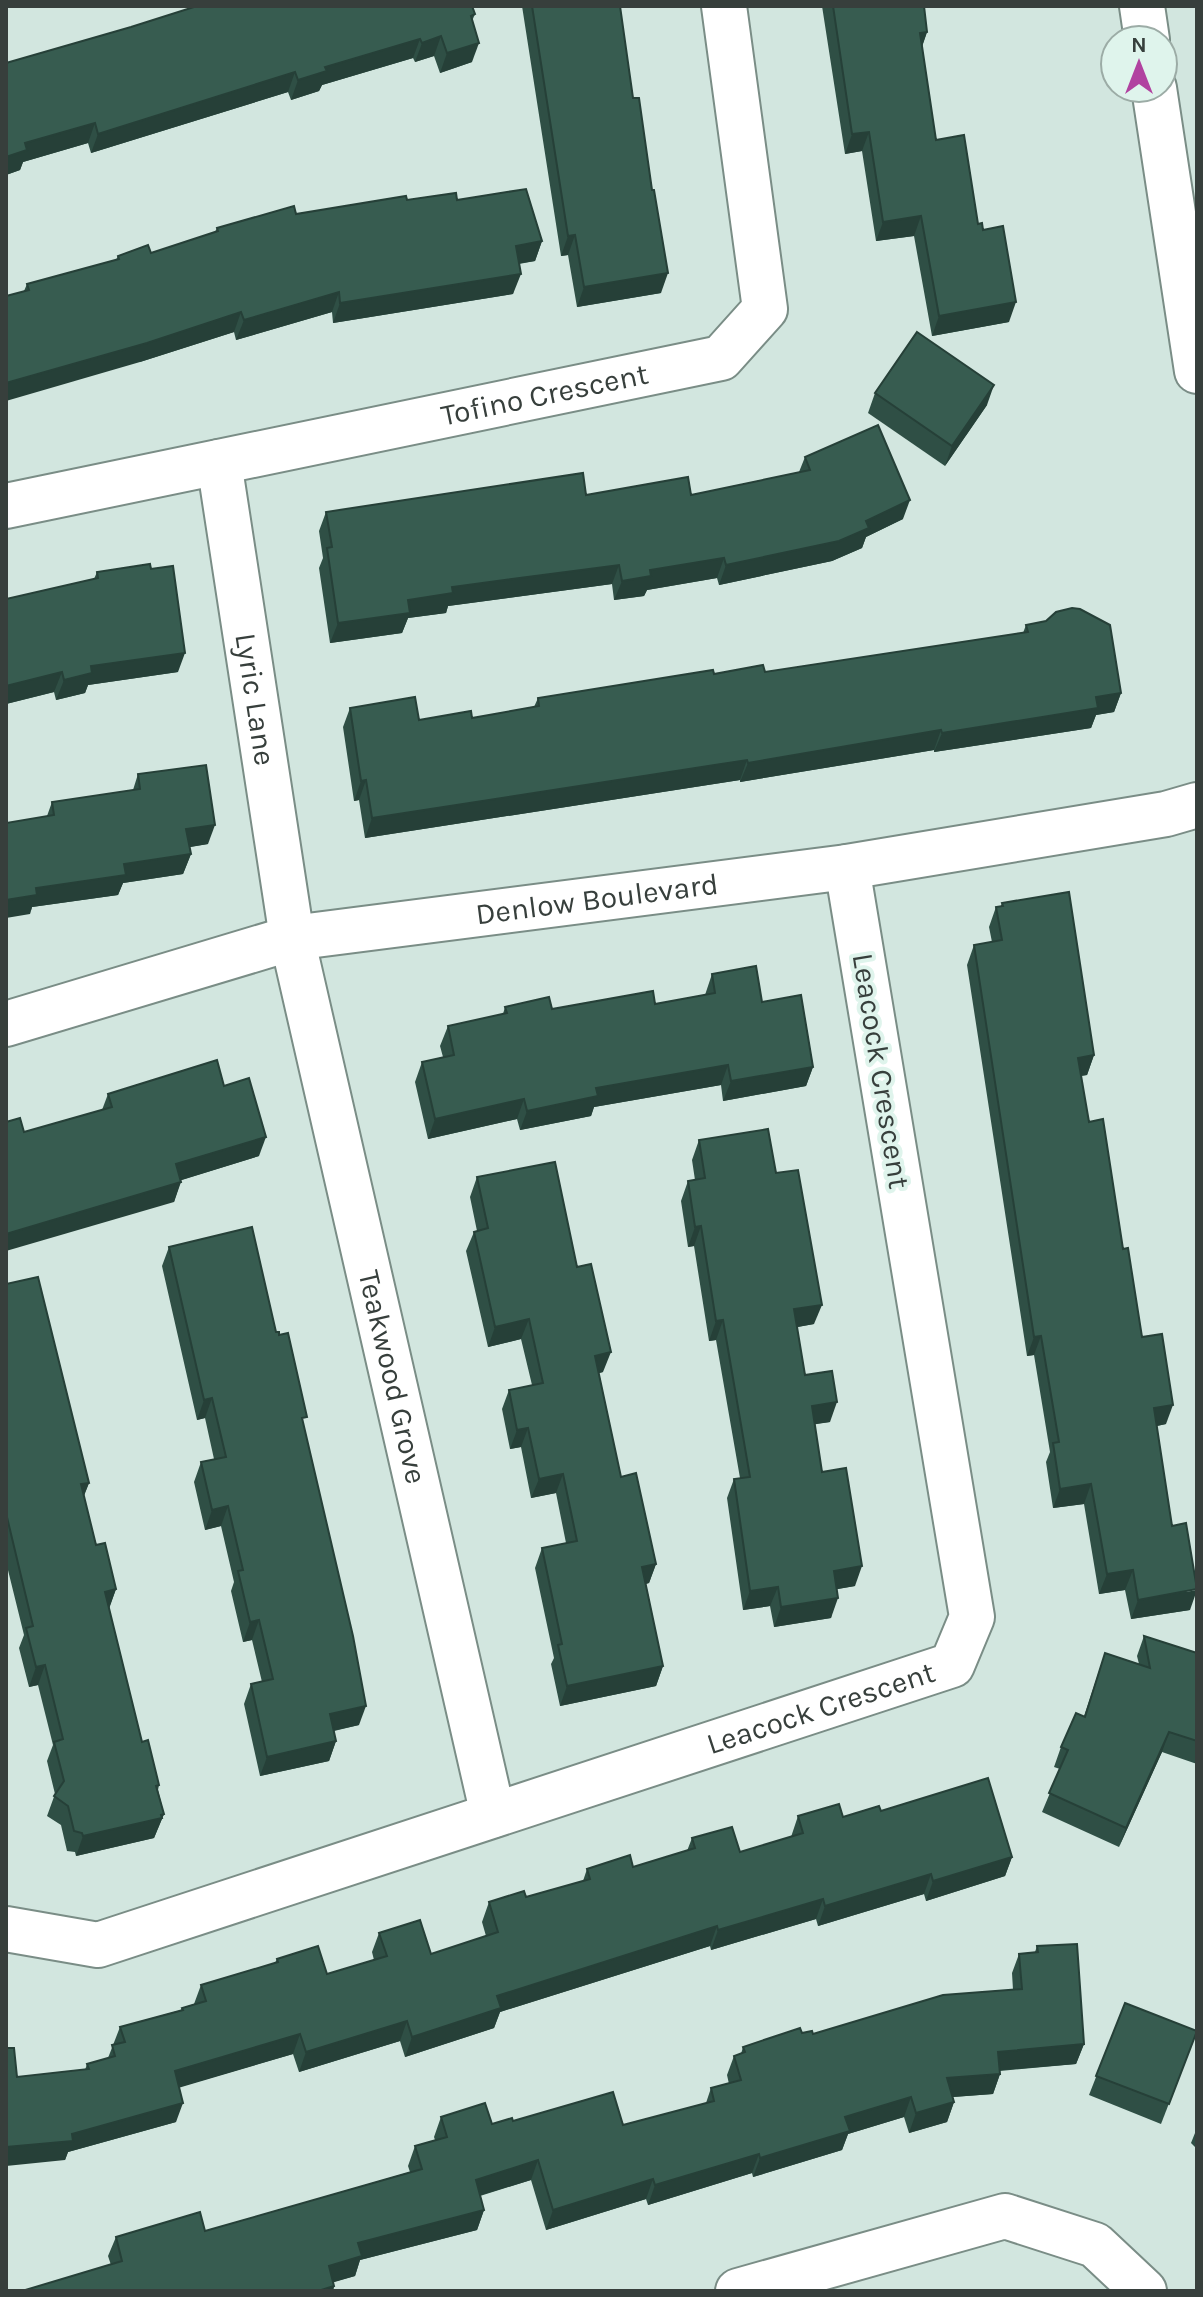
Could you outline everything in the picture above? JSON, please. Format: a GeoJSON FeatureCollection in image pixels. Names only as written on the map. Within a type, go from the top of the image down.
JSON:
{"type":"FeatureCollection","features":[{"type":"Feature","properties":{"kind":"street","name":"Tofino Crescent"},"geometry":{"type":"LineString","coordinates":[[6,506],[721,358],[765,309],[724,6]]}},
{"type":"Feature","properties":{"kind":"street"},"geometry":{"type":"LineString","coordinates":[[1156,104],[1197,371]]}},
{"type":"Feature","properties":{"kind":"street","name":"Lyric Lane"},"geometry":{"type":"LineString","coordinates":[[219,462],[292,938]]}},
{"type":"Feature","properties":{"kind":"street","name":"Denlow Boulevard"},"geometry":{"type":"LineString","coordinates":[[6,1024],[292,938],[847,867],[1166,814],[1197,805]]}},
{"type":"Feature","properties":{"kind":"street","name":"Leacock Crescent"},"geometry":{"type":"LineString","coordinates":[[6,1929],[98,1945],[952,1665],[972,1617],[847,867]]}},
{"type":"Feature","properties":{"kind":"street","name":"Teakwood Grove"},"geometry":{"type":"LineString","coordinates":[[292,938],[493,1815]]}},
{"type":"Feature","properties":{"kind":"street"},"geometry":{"type":"LineString","coordinates":[[738,2291],[1005,2216],[1095,2245],[1144,2291]]}},
{"type":"Feature","properties":{"kind":"building"},"geometry":{"type":"Polygon","coordinates":[[[197,6],[472,6],[475,14],[471,16],[479,43],[447,53],[441,36],[422,43],[420,39],[325,67],[327,71],[298,80],[295,72],[98,134],[95,123],[25,143],[27,150],[6,157],[6,63],[197,6]]]}},
{"type":"Feature","properties":{"kind":"building"},"geometry":{"type":"Polygon","coordinates":[[[532,6],[620,6],[633,98],[639,98],[668,273],[584,287],[575,235],[568,236],[532,6]]]}},
{"type":"Feature","properties":{"kind":"building"},"geometry":{"type":"Polygon","coordinates":[[[833,6],[924,6],[927,32],[920,33],[936,140],[964,135],[978,224],[982,223],[983,230],[1003,226],[1016,302],[939,316],[921,216],[883,222],[869,132],[852,134],[833,6]]]}},
{"type":"Feature","properties":{"kind":"building"},"geometry":{"type":"Polygon","coordinates":[[[526,189],[542,241],[516,246],[521,274],[340,303],[339,292],[244,320],[241,312],[147,343],[6,383],[6,296],[29,290],[27,284],[119,259],[118,256],[148,245],[151,253],[218,231],[217,228],[294,206],[296,214],[406,196],[407,200],[456,193],[457,200],[526,189]]]}},
{"type":"Feature","properties":{"kind":"building"},"geometry":{"type":"Polygon","coordinates":[[[917,332],[994,385],[952,446],[875,393],[917,332]]]}},
{"type":"Feature","properties":{"kind":"building"},"geometry":{"type":"Polygon","coordinates":[[[878,425],[910,500],[866,521],[869,528],[839,541],[726,565],[724,558],[650,570],[651,576],[622,581],[619,565],[452,587],[453,593],[408,600],[410,613],[338,623],[327,548],[332,547],[326,512],[583,473],[586,495],[688,477],[691,495],[810,470],[805,457],[878,425]]]}},
{"type":"Feature","properties":{"kind":"building"},"geometry":{"type":"Polygon","coordinates":[[[150,564],[151,569],[173,566],[185,653],[91,666],[92,673],[64,680],[62,672],[6,686],[6,599],[98,578],[97,572],[150,564]]]}},
{"type":"Feature","properties":{"kind":"building"},"geometry":{"type":"Polygon","coordinates":[[[1072,608],[1110,625],[1121,693],[1096,697],[1098,708],[372,818],[366,780],[361,781],[350,708],[415,697],[419,720],[471,711],[472,718],[539,706],[538,698],[713,670],[714,674],[763,665],[765,672],[1028,632],[1026,625],[1046,621],[1056,612],[1072,608]]]}},
{"type":"Feature","properties":{"kind":"building"},"geometry":{"type":"Polygon","coordinates":[[[206,765],[215,825],[186,829],[191,854],[124,864],[126,875],[36,888],[37,895],[6,900],[6,823],[54,815],[52,802],[140,789],[138,774],[206,765]]]}},
{"type":"Feature","properties":{"kind":"building"},"geometry":{"type":"Polygon","coordinates":[[[1069,892],[1094,1055],[1078,1058],[1089,1122],[1103,1119],[1123,1249],[1128,1248],[1142,1337],[1162,1334],[1173,1405],[1154,1408],[1172,1526],[1186,1523],[1197,1589],[1138,1600],[1133,1570],[1107,1574],[1091,1484],[1060,1489],[1053,1443],[1059,1442],[1041,1336],[1034,1337],[974,945],[1002,940],[996,907],[1003,906],[1002,903],[1069,892]]]}},
{"type":"Feature","properties":{"kind":"building"},"geometry":{"type":"Polygon","coordinates":[[[756,966],[762,1002],[801,995],[813,1067],[731,1081],[728,1065],[596,1088],[598,1096],[527,1111],[524,1099],[435,1119],[422,1062],[454,1055],[448,1026],[507,1013],[505,1007],[549,997],[552,1009],[653,991],[655,1004],[715,993],[712,974],[756,966]]]}},
{"type":"Feature","properties":{"kind":"building"},"geometry":{"type":"Polygon","coordinates":[[[217,1060],[224,1086],[249,1078],[266,1137],[176,1164],[181,1182],[6,1234],[6,1122],[20,1118],[24,1132],[112,1107],[108,1094],[217,1060]]]}},
{"type":"Feature","properties":{"kind":"building"},"geometry":{"type":"Polygon","coordinates":[[[768,1129],[776,1173],[798,1170],[822,1305],[794,1309],[805,1375],[832,1371],[837,1402],[812,1406],[822,1472],[846,1468],[862,1566],[834,1571],[838,1598],[781,1607],[778,1587],[750,1591],[734,1479],[750,1477],[723,1320],[716,1321],[701,1226],[695,1227],[688,1181],[705,1178],[699,1140],[768,1129]]]}},
{"type":"Feature","properties":{"kind":"building"},"geometry":{"type":"Polygon","coordinates":[[[555,1162],[577,1267],[591,1264],[611,1352],[595,1356],[621,1477],[636,1473],[656,1564],[642,1567],[663,1666],[567,1686],[558,1645],[562,1644],[542,1548],[577,1541],[563,1474],[539,1479],[528,1428],[517,1430],[509,1390],[543,1383],[529,1319],[495,1327],[474,1232],[488,1228],[477,1177],[555,1162]]]}},
{"type":"Feature","properties":{"kind":"building"},"geometry":{"type":"Polygon","coordinates":[[[252,1227],[276,1332],[279,1335],[288,1333],[307,1417],[302,1418],[353,1636],[366,1706],[330,1714],[336,1741],[267,1757],[251,1684],[273,1679],[259,1620],[250,1622],[238,1571],[243,1570],[228,1506],[212,1510],[201,1462],[226,1457],[212,1398],[204,1400],[169,1247],[252,1227]]]}},
{"type":"Feature","properties":{"kind":"building"},"geometry":{"type":"Polygon","coordinates":[[[38,1277],[89,1483],[81,1484],[96,1545],[105,1543],[116,1589],[105,1592],[142,1742],[148,1740],[164,1814],[162,1818],[83,1836],[74,1831],[68,1806],[54,1796],[64,1781],[54,1742],[63,1739],[45,1665],[36,1667],[26,1628],[33,1626],[6,1513],[6,1284],[38,1277]]]}},
{"type":"Feature","properties":{"kind":"building"},"geometry":{"type":"Polygon","coordinates":[[[1144,1636],[1197,1653],[1197,1741],[1169,1732],[1126,1828],[1049,1793],[1068,1750],[1061,1747],[1076,1713],[1085,1717],[1105,1653],[1150,1668],[1144,1636]]]}},
{"type":"Feature","properties":{"kind":"building"},"geometry":{"type":"Polygon","coordinates":[[[988,1778],[1012,1857],[933,1881],[931,1874],[825,1906],[823,1899],[718,1930],[717,1926],[497,1996],[501,2008],[412,2037],[407,2021],[306,2052],[300,2034],[175,2071],[183,2103],[72,2134],[73,2141],[6,2147],[6,2048],[14,2048],[17,2077],[89,2069],[87,2064],[115,2056],[112,2045],[125,2042],[120,2027],[206,2001],[201,1985],[278,1962],[277,1959],[318,1946],[327,1974],[387,1956],[379,1933],[420,1920],[431,1954],[498,1932],[489,1902],[524,1891],[526,1897],[590,1879],[587,1869],[630,1855],[633,1867],[695,1848],[692,1838],[732,1827],[740,1852],[803,1833],[798,1816],[839,1804],[843,1817],[879,1806],[881,1811],[988,1778]]]}},
{"type":"Feature","properties":{"kind":"building"},"geometry":{"type":"Polygon","coordinates":[[[1077,1944],[1084,2044],[998,2052],[1000,2074],[947,2078],[954,2102],[916,2113],[911,2097],[845,2117],[850,2131],[655,2185],[653,2179],[553,2210],[538,2160],[476,2180],[484,2210],[358,2243],[362,2256],[329,2266],[334,2286],[318,2291],[22,2291],[122,2261],[116,2237],[200,2212],[205,2231],[422,2169],[415,2146],[447,2137],[441,2117],[485,2103],[492,2124],[512,2118],[513,2121],[613,2092],[623,2125],[714,2101],[711,2088],[741,2080],[734,2056],[745,2052],[743,2047],[800,2028],[802,2033],[812,2031],[813,2034],[943,1995],[1022,1989],[1019,1954],[1038,1952],[1037,1946],[1077,1944]]]}},
{"type":"Feature","properties":{"kind":"building"},"geometry":{"type":"Polygon","coordinates":[[[1125,2003],[1197,2031],[1169,2104],[1096,2076],[1125,2003]]]}}]}
